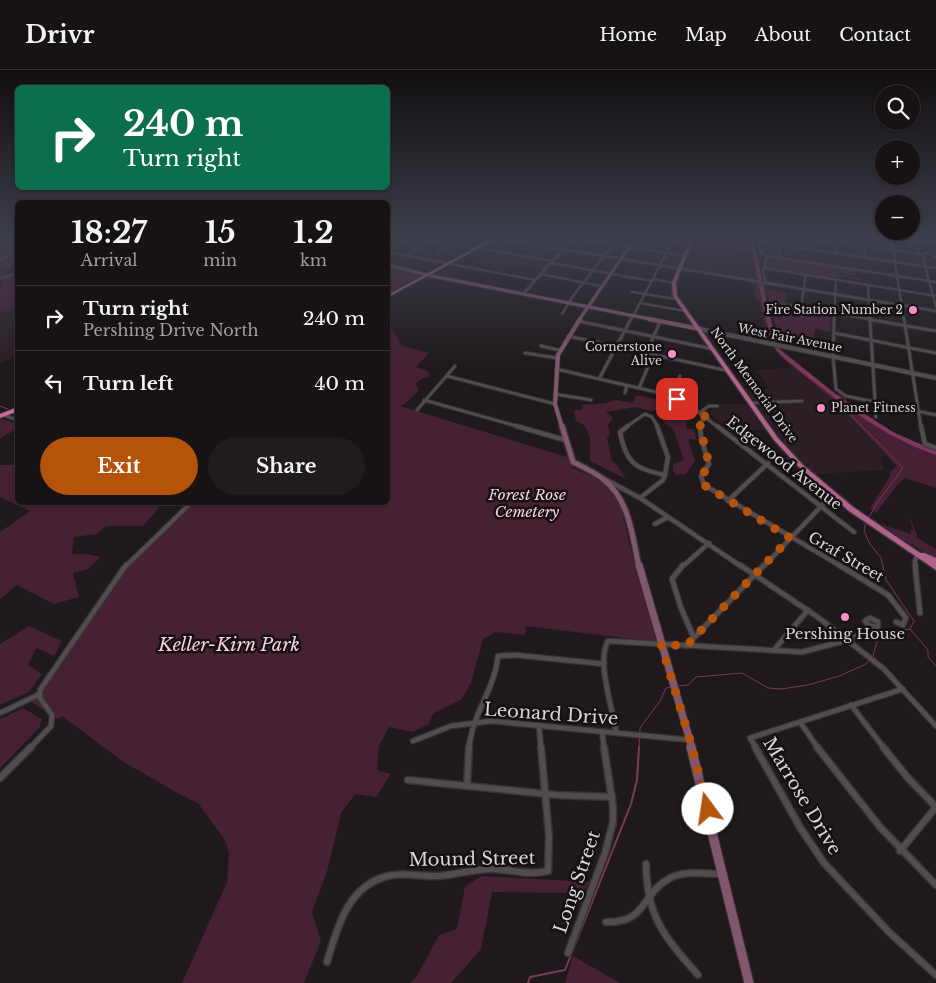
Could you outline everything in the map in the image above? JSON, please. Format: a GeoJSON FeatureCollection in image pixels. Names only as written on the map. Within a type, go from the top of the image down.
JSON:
{"type":"FeatureCollection","features":[{"type":"Feature","properties":{"kind":"highway"},"geometry":{"type":"LineString","coordinates":[[390,295],[419,280]]}},
{"type":"Feature","properties":{"kind":"highway"},"geometry":{"type":"LineString","coordinates":[[2,416],[15,410]]}},
{"type":"Feature","properties":{"kind":"main road","name":"West Fair Avenue"},"geometry":{"type":"LineString","coordinates":[[451,280],[700,329]]}},
{"type":"Feature","properties":{"kind":"main road"},"geometry":{"type":"LineString","coordinates":[[606,280],[559,350],[554,394],[555,404],[573,462],[602,478],[612,487],[624,506],[631,527],[643,585],[690,740],[749,983]]}},
{"type":"Feature","properties":{"kind":"main road","name":"North Memorial Drive"},"geometry":{"type":"LineString","coordinates":[[674,283],[673,291],[676,299],[700,329],[751,404],[790,455],[858,514],[936,567]]}},
{"type":"Feature","properties":{"kind":"main road","name":"North Memorial Drive"},"geometry":{"type":"LineString","coordinates":[[919,554],[936,561]]}},
{"type":"Feature","properties":{"kind":"street"},"geometry":{"type":"LineString","coordinates":[[523,294],[535,280]]}},
{"type":"Feature","properties":{"kind":"street"},"geometry":{"type":"LineString","coordinates":[[571,280],[602,286]]}},
{"type":"Feature","properties":{"kind":"street"},"geometry":{"type":"LineString","coordinates":[[562,314],[586,280]]}},
{"type":"Feature","properties":{"kind":"street"},"geometry":{"type":"LineString","coordinates":[[599,379],[653,280],[674,283]]}},
{"type":"Feature","properties":{"kind":"street"},"geometry":{"type":"LineString","coordinates":[[747,280],[936,312]]}},
{"type":"Feature","properties":{"kind":"street"},"geometry":{"type":"LineString","coordinates":[[802,307],[805,280]]}},
{"type":"Feature","properties":{"kind":"street"},"geometry":{"type":"LineString","coordinates":[[934,296],[836,280],[833,357],[835,387],[844,395],[936,416]]}},
{"type":"Feature","properties":{"kind":"street"},"geometry":{"type":"LineString","coordinates":[[898,280],[922,434],[927,446],[936,448]]}},
{"type":"Feature","properties":{"kind":"street"},"geometry":{"type":"LineString","coordinates":[[926,280],[936,282]]}},
{"type":"Feature","properties":{"kind":"street"},"geometry":{"type":"LineString","coordinates":[[929,280],[936,307]]}},
{"type":"Feature","properties":{"kind":"street"},"geometry":{"type":"LineString","coordinates":[[868,285],[876,417]]}},
{"type":"Feature","properties":{"kind":"street"},"geometry":{"type":"LineString","coordinates":[[632,292],[676,299]]}},
{"type":"Feature","properties":{"kind":"street"},"geometry":{"type":"LineString","coordinates":[[640,303],[685,311]]}},
{"type":"Feature","properties":{"kind":"street"},"geometry":{"type":"LineString","coordinates":[[782,304],[936,331]]}},
{"type":"Feature","properties":{"kind":"street"},"geometry":{"type":"LineString","coordinates":[[578,321],[714,349]]}},
{"type":"Feature","properties":{"kind":"street"},"geometry":{"type":"LineString","coordinates":[[646,353],[660,322]]}},
{"type":"Feature","properties":{"kind":"street","name":"West Fair Avenue"},"geometry":{"type":"LineString","coordinates":[[700,329],[936,378]]}},
{"type":"Feature","properties":{"kind":"street"},"geometry":{"type":"LineString","coordinates":[[834,333],[936,353]]}},
{"type":"Feature","properties":{"kind":"street"},"geometry":{"type":"LineString","coordinates":[[568,336],[729,371]]}},
{"type":"Feature","properties":{"kind":"street"},"geometry":{"type":"LineString","coordinates":[[541,346],[559,350]]}},
{"type":"Feature","properties":{"kind":"street"},"geometry":{"type":"LineString","coordinates":[[525,353],[557,358]]}},
{"type":"Feature","properties":{"kind":"street"},"geometry":{"type":"LineString","coordinates":[[639,388],[653,354]]}},
{"type":"Feature","properties":{"kind":"street"},"geometry":{"type":"LineString","coordinates":[[416,410],[455,366]]}},
{"type":"Feature","properties":{"kind":"street","name":"Edgewood Avenue"},"geometry":{"type":"LineString","coordinates":[[556,369],[672,397],[700,412],[822,505],[854,532]]}},
{"type":"Feature","properties":{"kind":"street"},"geometry":{"type":"LineString","coordinates":[[447,376],[555,404]]}},
{"type":"Feature","properties":{"kind":"street"},"geometry":{"type":"LineString","coordinates":[[672,397],[680,376]]}},
{"type":"Feature","properties":{"kind":"street"},"geometry":{"type":"LineString","coordinates":[[625,393],[627,385]]}},
{"type":"Feature","properties":{"kind":"street"},"geometry":{"type":"LineString","coordinates":[[554,394],[591,400]]}},
{"type":"Feature","properties":{"kind":"street"},"geometry":{"type":"LineString","coordinates":[[424,400],[565,440]]}},
{"type":"Feature","properties":{"kind":"street"},"geometry":{"type":"LineString","coordinates":[[751,404],[802,401]]}},
{"type":"Feature","properties":{"kind":"street"},"geometry":{"type":"LineString","coordinates":[[700,412],[709,406],[717,406]]}},
{"type":"Feature","properties":{"kind":"street"},"geometry":{"type":"LineString","coordinates":[[640,498],[661,482],[666,475],[667,453],[656,420],[648,415],[640,415],[620,432],[628,458],[638,468],[666,475]]}},
{"type":"Feature","properties":{"kind":"street"},"geometry":{"type":"LineString","coordinates":[[2,416],[15,419]]}},
{"type":"Feature","properties":{"kind":"street","name":"Graf Street"},"geometry":{"type":"LineString","coordinates":[[708,418],[701,421],[700,427],[709,464],[702,476],[702,482],[707,488],[888,595],[906,618],[903,625],[896,622]]}},
{"type":"Feature","properties":{"kind":"street"},"geometry":{"type":"LineString","coordinates":[[728,501],[768,463]]}},
{"type":"Feature","properties":{"kind":"street"},"geometry":{"type":"LineString","coordinates":[[602,478],[640,498],[808,610],[872,659],[903,689],[936,726]]}},
{"type":"Feature","properties":{"kind":"street"},"geometry":{"type":"LineString","coordinates":[[686,646],[833,494]]}},
{"type":"Feature","properties":{"kind":"street"},"geometry":{"type":"LineString","coordinates":[[0,713],[40,694],[54,669],[128,561],[189,505]]}},
{"type":"Feature","properties":{"kind":"street"},"geometry":{"type":"LineString","coordinates":[[655,524],[668,517]]}},
{"type":"Feature","properties":{"kind":"street"},"geometry":{"type":"LineString","coordinates":[[694,638],[681,608],[672,579],[682,566],[709,543]]}},
{"type":"Feature","properties":{"kind":"street"},"geometry":{"type":"LineString","coordinates":[[919,554],[915,558],[920,613]]}},
{"type":"Feature","properties":{"kind":"street"},"geometry":{"type":"LineString","coordinates":[[774,650],[808,610]]}},
{"type":"Feature","properties":{"kind":"street"},"geometry":{"type":"LineString","coordinates":[[616,732],[604,664],[603,652],[605,642],[613,640],[802,652],[848,640],[870,627]]}},
{"type":"Feature","properties":{"kind":"street"},"geometry":{"type":"LineString","coordinates":[[467,786],[474,722],[493,684],[498,656],[515,655],[604,664]]}},
{"type":"Feature","properties":{"kind":"street"},"geometry":{"type":"LineString","coordinates":[[903,689],[800,722],[859,804],[900,850],[936,885]]}},
{"type":"Feature","properties":{"kind":"street"},"geometry":{"type":"LineString","coordinates":[[0,778],[51,726],[52,715],[40,694]]}},
{"type":"Feature","properties":{"kind":"street"},"geometry":{"type":"LineString","coordinates":[[851,705],[908,778],[936,807],[900,850]]}},
{"type":"Feature","properties":{"kind":"street","name":"Leonard Drive"},"geometry":{"type":"LineString","coordinates":[[413,740],[445,727],[474,722],[616,732],[690,740]]}},
{"type":"Feature","properties":{"kind":"street","name":"Marrose Drive"},"geometry":{"type":"LineString","coordinates":[[800,722],[750,738],[801,829],[824,864],[889,932],[936,974]]}},
{"type":"Feature","properties":{"kind":"street"},"geometry":{"type":"LineString","coordinates":[[539,726],[545,794]]}},
{"type":"Feature","properties":{"kind":"street","name":"Long Street"},"geometry":{"type":"LineString","coordinates":[[568,953],[609,840],[613,822],[612,796],[602,731]]}},
{"type":"Feature","properties":{"kind":"street"},"geometry":{"type":"LineString","coordinates":[[408,780],[545,794],[612,796]]}},
{"type":"Feature","properties":{"kind":"street","name":"Mound Street"},"geometry":{"type":"LineString","coordinates":[[327,962],[340,922],[351,902],[364,887],[379,878],[395,875],[451,875],[483,870],[535,874],[548,871],[549,836],[545,794]]}},
{"type":"Feature","properties":{"kind":"street"},"geometry":{"type":"LineString","coordinates":[[646,864],[648,901],[652,915],[663,933],[698,975]]}},
{"type":"Feature","properties":{"kind":"street"},"geometry":{"type":"LineString","coordinates":[[606,922],[619,923],[640,912],[669,879],[684,875],[723,874]]}},
{"type":"Feature","properties":{"kind":"shaded area"},"geometry":{"type":"Polygon","coordinates":[[[758,280],[762,280],[779,349],[879,426],[936,451],[936,455],[903,441],[872,424],[790,363],[776,350],[772,342],[758,280]]]}},
{"type":"Feature","properties":{"kind":"shaded area"},"geometry":{"type":"Polygon","coordinates":[[[15,302],[15,356],[0,364],[0,309],[15,302]]]}},
{"type":"Feature","properties":{"kind":"shaded area"},"geometry":{"type":"Polygon","coordinates":[[[793,367],[834,401],[884,455],[881,460],[884,470],[814,474],[789,449],[746,391],[770,389],[755,370],[793,367]]]}},
{"type":"Feature","properties":{"kind":"shaded area"},"geometry":{"type":"Polygon","coordinates":[[[713,404],[747,404],[765,430],[730,430],[709,413],[715,407],[713,404]]]}},
{"type":"Feature","properties":{"kind":"green space"},"geometry":{"type":"Polygon","coordinates":[[[15,280],[15,305],[0,313],[0,287],[3,286],[0,281],[15,280]]]}},
{"type":"Feature","properties":{"kind":"green space"},"geometry":{"type":"Polygon","coordinates":[[[390,280],[419,280],[390,295],[390,280]]]}},
{"type":"Feature","properties":{"kind":"green space"},"geometry":{"type":"Polygon","coordinates":[[[749,282],[763,283],[777,344],[770,343],[759,302],[754,296],[756,284],[753,283],[751,288],[752,284],[749,282]]]}},
{"type":"Feature","properties":{"kind":"green space"},"geometry":{"type":"Polygon","coordinates":[[[766,289],[787,293],[785,304],[831,313],[830,332],[815,329],[814,340],[793,337],[792,340],[789,340],[787,346],[780,344],[766,289]]]}},
{"type":"Feature","properties":{"kind":"green space"},"geometry":{"type":"Polygon","coordinates":[[[15,305],[15,308],[8,312],[4,311],[15,305]]]}},
{"type":"Feature","properties":{"kind":"green space"},"geometry":{"type":"Polygon","coordinates":[[[390,325],[402,346],[429,353],[416,367],[427,370],[430,376],[415,384],[419,390],[405,404],[400,406],[567,457],[573,468],[601,481],[620,503],[634,563],[657,642],[526,626],[525,635],[496,632],[483,639],[471,683],[462,699],[433,714],[429,724],[412,732],[389,727],[379,746],[377,770],[391,774],[376,797],[355,794],[341,813],[327,872],[312,912],[321,941],[304,983],[182,983],[227,882],[229,852],[224,839],[198,803],[122,761],[62,716],[58,719],[30,701],[129,561],[190,505],[390,505],[390,325]]]}},
{"type":"Feature","properties":{"kind":"green space"},"geometry":{"type":"Polygon","coordinates":[[[772,346],[778,347],[836,394],[845,396],[847,402],[896,434],[936,450],[936,488],[905,478],[898,484],[876,513],[870,508],[890,476],[890,472],[897,466],[834,401],[781,357],[772,346]]]}},
{"type":"Feature","properties":{"kind":"green space"},"geometry":{"type":"Polygon","coordinates":[[[636,395],[668,402],[675,400],[696,412],[688,418],[686,425],[686,428],[694,430],[697,440],[688,439],[695,461],[686,474],[676,475],[673,470],[673,464],[684,460],[673,429],[662,421],[667,410],[650,411],[636,407],[606,412],[613,418],[608,425],[610,434],[607,438],[612,461],[618,466],[626,479],[590,461],[588,432],[585,427],[576,421],[574,410],[581,410],[583,405],[616,400],[633,403],[636,395]]]}},
{"type":"Feature","properties":{"kind":"green space"},"geometry":{"type":"Polygon","coordinates":[[[0,418],[15,423],[15,429],[0,439],[0,418]]]}},
{"type":"Feature","properties":{"kind":"green space"},"geometry":{"type":"Polygon","coordinates":[[[0,465],[15,465],[15,504],[0,497],[0,465]]]}},
{"type":"Feature","properties":{"kind":"green space"},"geometry":{"type":"Polygon","coordinates":[[[17,505],[155,505],[160,507],[143,526],[106,526],[97,534],[74,537],[72,554],[88,554],[100,557],[88,569],[73,573],[79,597],[54,604],[17,585],[0,599],[0,532],[30,511],[17,505]]]}},
{"type":"Feature","properties":{"kind":"green space"},"geometry":{"type":"Polygon","coordinates":[[[907,519],[911,520],[917,535],[916,537],[936,549],[936,559],[900,538],[883,525],[885,523],[886,526],[911,534],[910,530],[913,530],[910,520],[907,519]]]}},
{"type":"Feature","properties":{"kind":"green space"},"geometry":{"type":"Polygon","coordinates":[[[29,626],[62,641],[54,656],[36,648],[28,665],[42,674],[29,692],[0,705],[0,644],[29,626]]]}},
{"type":"Feature","properties":{"kind":"green space"},"geometry":{"type":"Polygon","coordinates":[[[23,708],[42,719],[39,728],[0,768],[0,719],[23,708]]]}},
{"type":"Feature","properties":{"kind":"green space"},"geometry":{"type":"Polygon","coordinates":[[[482,876],[590,882],[583,893],[492,892],[481,949],[451,983],[410,983],[417,976],[439,935],[457,929],[465,886],[482,876]]]}},
{"type":"Feature","properties":{"kind":"green space"},"geometry":{"type":"Polygon","coordinates":[[[573,956],[620,983],[565,983],[573,956]]]}},
{"type":"Feature","properties":{"kind":"waterway"},"geometry":{"type":"LineString","coordinates":[[0,406],[8,409]]}},
{"type":"Feature","properties":{"kind":"waterway"},"geometry":{"type":"LineString","coordinates":[[846,406],[845,409],[903,468],[877,503],[868,519]]}},
{"type":"Feature","properties":{"kind":"waterway"},"geometry":{"type":"LineString","coordinates":[[866,417],[893,434]]}},
{"type":"Feature","properties":{"kind":"waterway"},"geometry":{"type":"LineString","coordinates":[[866,522],[864,531],[870,544],[881,558],[886,580],[914,621],[910,629]]}},
{"type":"Feature","properties":{"kind":"waterway"},"geometry":{"type":"LineString","coordinates":[[873,656],[879,634],[910,629]]}},
{"type":"Feature","properties":{"kind":"waterway"},"geometry":{"type":"LineString","coordinates":[[910,629],[928,650],[928,657],[936,666]]}},
{"type":"Feature","properties":{"kind":"waterway"},"geometry":{"type":"LineString","coordinates":[[678,686],[688,685],[696,677],[742,673],[768,688],[781,689],[808,685],[839,676],[864,665],[870,660]]}},
{"type":"Feature","properties":{"kind":"waterway"},"geometry":{"type":"LineString","coordinates":[[639,748],[640,728],[660,701],[666,688],[672,687]]}},
{"type":"Feature","properties":{"kind":"waterway"},"geometry":{"type":"LineString","coordinates":[[528,983],[530,977],[565,970],[631,804],[637,780],[639,747]]}},
{"type":"Feature","properties":{"kind":"place","name":"Fire Station Number 2"},"geometry":{"type":"Point","coordinates":[913,310]}},
{"type":"Feature","properties":{"kind":"place","name":"Cornerstone Alive"},"geometry":{"type":"Point","coordinates":[672,354]}},
{"type":"Feature","properties":{"kind":"place","name":"Planet Fitness"},"geometry":{"type":"Point","coordinates":[821,408]}},
{"type":"Feature","properties":{"kind":"place","name":"Pershing House"},"geometry":{"type":"Point","coordinates":[845,617]}},
{"type":"Feature","properties":{"kind":"route"},"geometry":{"type":"LineString","coordinates":[[677,399],[708,418],[701,421],[700,427],[702,445],[709,464],[701,479],[704,485],[790,538],[686,646],[661,644],[690,740],[708,809]]}},
{"type":"Feature","properties":{"kind":"park label","name":"Forest Rose Cemetery"},"geometry":{"type":"Point","coordinates":[527,504]}},
{"type":"Feature","properties":{"kind":"park label","name":"Keller-Kirn Park"},"geometry":{"type":"Point","coordinates":[229,645]}}]}
